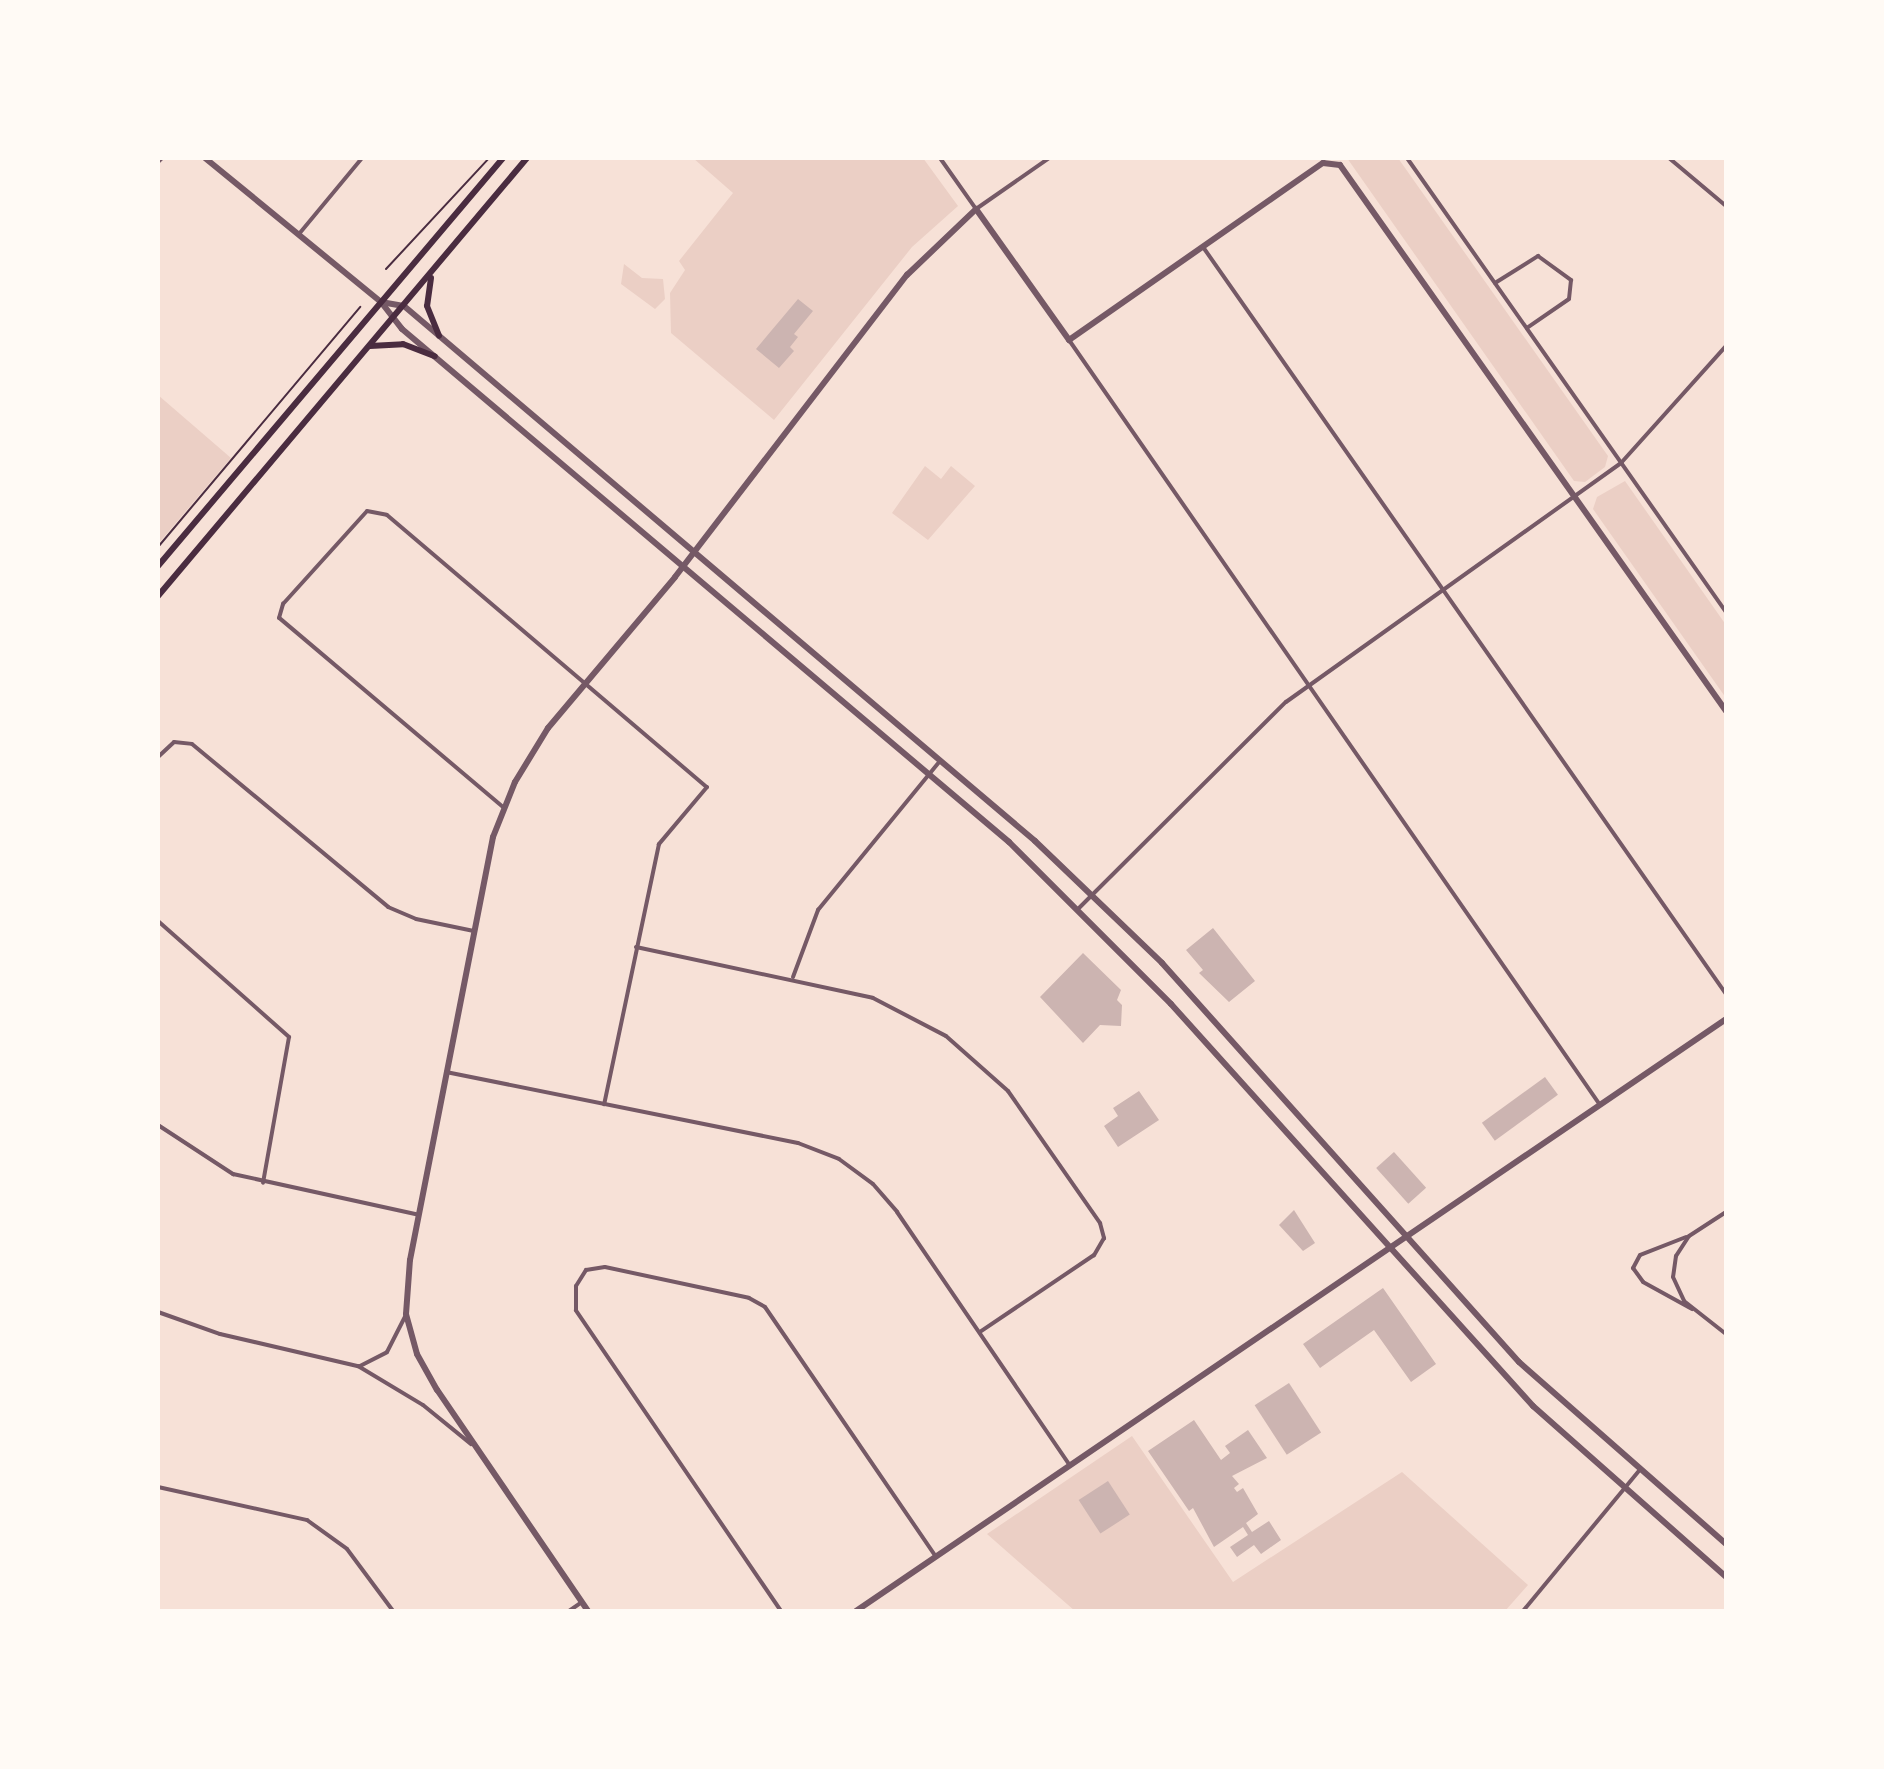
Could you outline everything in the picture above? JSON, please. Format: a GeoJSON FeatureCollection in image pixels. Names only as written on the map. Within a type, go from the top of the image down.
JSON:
{"type":"FeatureCollection","features":[{"type":"Feature","properties":{"kind":"main road"},"geometry":{"type":"LineString","coordinates":[[158,566],[503,158]]}},
{"type":"Feature","properties":{"kind":"main road"},"geometry":{"type":"LineString","coordinates":[[158,596],[527,158]]}},
{"type":"Feature","properties":{"kind":"main road"},"geometry":{"type":"LineString","coordinates":[[432,274],[427,306],[439,336]]}},
{"type":"Feature","properties":{"kind":"main road"},"geometry":{"type":"LineString","coordinates":[[370,346],[403,344],[435,356]]}},
{"type":"Feature","properties":{"kind":"street"},"geometry":{"type":"LineString","coordinates":[[205,158],[381,302],[392,320],[930,774],[1079,908],[1171,1004],[1387,1250],[1533,1406],[1623,1491],[1726,1577]]}},
{"type":"Feature","properties":{"kind":"street"},"geometry":{"type":"LineString","coordinates":[[299,234],[362,158]]}},
{"type":"Feature","properties":{"kind":"street"},"geometry":{"type":"LineString","coordinates":[[940,158],[1600,1105]]}},
{"type":"Feature","properties":{"kind":"street"},"geometry":{"type":"LineString","coordinates":[[358,1366],[390,1349],[406,1314],[419,1215],[474,931],[503,807],[539,741],[683,566],[907,275],[976,209],[1049,158]]}},
{"type":"Feature","properties":{"kind":"street"},"geometry":{"type":"LineString","coordinates":[[1407,158],[1726,612]]}},
{"type":"Feature","properties":{"kind":"street"},"geometry":{"type":"LineString","coordinates":[[1669,158],[1726,206]]}},
{"type":"Feature","properties":{"kind":"street"},"geometry":{"type":"LineString","coordinates":[[1069,340],[1323,163],[1335,162],[1350,174],[1726,711]]}},
{"type":"Feature","properties":{"kind":"street"},"geometry":{"type":"LineString","coordinates":[[1203,247],[1726,994]]}},
{"type":"Feature","properties":{"kind":"street"},"geometry":{"type":"LineString","coordinates":[[1495,283],[1538,256],[1571,280],[1569,299],[1527,328]]}},
{"type":"Feature","properties":{"kind":"street"},"geometry":{"type":"LineString","coordinates":[[381,302],[404,306],[942,759],[1093,894],[1162,963],[1519,1362],[1639,1471],[1726,1544]]}},
{"type":"Feature","properties":{"kind":"street"},"geometry":{"type":"LineString","coordinates":[[1079,908],[1255,730],[1309,684],[1621,463],[1726,346]]}},
{"type":"Feature","properties":{"kind":"street"},"geometry":{"type":"LineString","coordinates":[[503,807],[279,618],[283,604],[357,518],[371,509],[387,515],[707,787],[659,844],[604,1104]]}},
{"type":"Feature","properties":{"kind":"street"},"geometry":{"type":"LineString","coordinates":[[1722,606],[1726,601]]}},
{"type":"Feature","properties":{"kind":"street"},"geometry":{"type":"LineString","coordinates":[[158,757],[181,741],[198,748],[388,907],[416,919],[474,931]]}},
{"type":"Feature","properties":{"kind":"street"},"geometry":{"type":"LineString","coordinates":[[793,977],[818,910],[942,759]]}},
{"type":"Feature","properties":{"kind":"street"},"geometry":{"type":"LineString","coordinates":[[158,921],[289,1037],[263,1183]]}},
{"type":"Feature","properties":{"kind":"street"},"geometry":{"type":"LineString","coordinates":[[636,947],[793,977],[892,1006],[973,1057],[1020,1107],[1100,1223],[1104,1238],[1094,1255],[980,1332]]}},
{"type":"Feature","properties":{"kind":"street"},"geometry":{"type":"LineString","coordinates":[[856,1611],[1726,1019]]}},
{"type":"Feature","properties":{"kind":"street"},"geometry":{"type":"LineString","coordinates":[[446,1072],[798,1143],[839,1159],[887,1198],[1070,1466]]}},
{"type":"Feature","properties":{"kind":"street"},"geometry":{"type":"LineString","coordinates":[[158,1125],[202,1159],[263,1183],[419,1215]]}},
{"type":"Feature","properties":{"kind":"street"},"geometry":{"type":"LineString","coordinates":[[1698,1312],[1643,1282],[1633,1268],[1640,1255],[1689,1236],[1726,1212]]}},
{"type":"Feature","properties":{"kind":"street"},"geometry":{"type":"LineString","coordinates":[[1689,1236],[1673,1269],[1677,1293],[1726,1334]]}},
{"type":"Feature","properties":{"kind":"street"},"geometry":{"type":"LineString","coordinates":[[781,1611],[576,1310],[574,1293],[582,1274],[605,1267],[749,1298],[765,1307],[936,1557]]}},
{"type":"Feature","properties":{"kind":"street"},"geometry":{"type":"LineString","coordinates":[[158,1312],[220,1334],[358,1366],[423,1405],[478,1450]]}},
{"type":"Feature","properties":{"kind":"street"},"geometry":{"type":"LineString","coordinates":[[406,1314],[424,1367],[588,1611]]}},
{"type":"Feature","properties":{"kind":"street"},"geometry":{"type":"LineString","coordinates":[[1523,1611],[1639,1471]]}},
{"type":"Feature","properties":{"kind":"street"},"geometry":{"type":"LineString","coordinates":[[158,1487],[307,1520],[347,1549],[393,1611]]}},
{"type":"Feature","properties":{"kind":"street"},"geometry":{"type":"LineString","coordinates":[[569,1611],[582,1602]]}},
{"type":"Feature","properties":{"kind":"path"},"geometry":{"type":"LineString","coordinates":[[386,269],[489,158]]}},
{"type":"Feature","properties":{"kind":"path"},"geometry":{"type":"LineString","coordinates":[[158,547],[360,307]]}},
{"type":"Feature","properties":{"kind":"shaded area"},"geometry":{"type":"Polygon","coordinates":[[[693,158],[923,158],[958,206],[912,247],[774,420],[671,333],[670,293],[685,270],[679,261],[733,193],[693,158]]]}},
{"type":"Feature","properties":{"kind":"shaded area"},"geometry":{"type":"Polygon","coordinates":[[[1347,158],[1398,158],[1608,456],[1605,467],[1585,482],[1574,481],[1347,158]]]}},
{"type":"Feature","properties":{"kind":"shaded area"},"geometry":{"type":"Polygon","coordinates":[[[624,264],[642,278],[663,279],[665,299],[655,309],[621,284],[624,264]]]}},
{"type":"Feature","properties":{"kind":"shaded area"},"geometry":{"type":"Polygon","coordinates":[[[158,395],[231,458],[158,544],[158,395]]]}},
{"type":"Feature","properties":{"kind":"shaded area"},"geometry":{"type":"Polygon","coordinates":[[[925,466],[941,479],[951,466],[975,486],[928,540],[892,513],[925,466]]]}},
{"type":"Feature","properties":{"kind":"shaded area"},"geometry":{"type":"Polygon","coordinates":[[[1625,481],[1726,625],[1726,698],[1593,509],[1597,497],[1625,481]]]}},
{"type":"Feature","properties":{"kind":"shaded area"},"geometry":{"type":"Polygon","coordinates":[[[1132,1436],[1233,1582],[1402,1472],[1528,1585],[1505,1611],[1075,1611],[987,1534],[1132,1436]]]}},
{"type":"Feature","properties":{"kind":"building"},"geometry":{"type":"Polygon","coordinates":[[[798,299],[813,311],[794,334],[798,337],[790,347],[794,351],[779,368],[756,349],[798,299]]]}},
{"type":"Feature","properties":{"kind":"building"},"geometry":{"type":"Polygon","coordinates":[[[1213,928],[1255,981],[1229,1002],[1199,973],[1203,970],[1186,950],[1213,928]]]}},
{"type":"Feature","properties":{"kind":"building"},"geometry":{"type":"Polygon","coordinates":[[[1083,953],[1121,990],[1117,1000],[1122,1005],[1121,1026],[1100,1025],[1083,1043],[1040,997],[1083,953]]]}},
{"type":"Feature","properties":{"kind":"building"},"geometry":{"type":"Polygon","coordinates":[[[1545,1077],[1558,1095],[1495,1141],[1482,1123],[1545,1077]]]}},
{"type":"Feature","properties":{"kind":"building"},"geometry":{"type":"Polygon","coordinates":[[[1139,1091],[1159,1120],[1118,1147],[1104,1126],[1118,1116],[1113,1108],[1139,1091]]]}},
{"type":"Feature","properties":{"kind":"building"},"geometry":{"type":"Polygon","coordinates":[[[1394,1152],[1426,1188],[1408,1204],[1376,1168],[1394,1152]]]}},
{"type":"Feature","properties":{"kind":"building"},"geometry":{"type":"Polygon","coordinates":[[[1294,1210],[1315,1243],[1303,1251],[1279,1225],[1294,1210]]]}},
{"type":"Feature","properties":{"kind":"building"},"geometry":{"type":"Polygon","coordinates":[[[1383,1288],[1436,1364],[1411,1382],[1374,1330],[1320,1368],[1303,1344],[1383,1288]]]}},
{"type":"Feature","properties":{"kind":"building"},"geometry":{"type":"Polygon","coordinates":[[[1289,1383],[1321,1432],[1287,1455],[1255,1405],[1289,1383]]]}},
{"type":"Feature","properties":{"kind":"building"},"geometry":{"type":"Polygon","coordinates":[[[1194,1420],[1221,1460],[1230,1453],[1225,1446],[1248,1430],[1267,1458],[1232,1476],[1239,1484],[1234,1488],[1237,1492],[1243,1488],[1258,1514],[1246,1523],[1252,1532],[1269,1521],[1281,1540],[1261,1554],[1254,1545],[1237,1557],[1230,1547],[1248,1535],[1243,1527],[1214,1547],[1193,1508],[1189,1511],[1148,1451],[1194,1420]]]}},
{"type":"Feature","properties":{"kind":"building"},"geometry":{"type":"Polygon","coordinates":[[[1108,1481],[1130,1515],[1100,1534],[1079,1500],[1108,1481]]]}}]}
